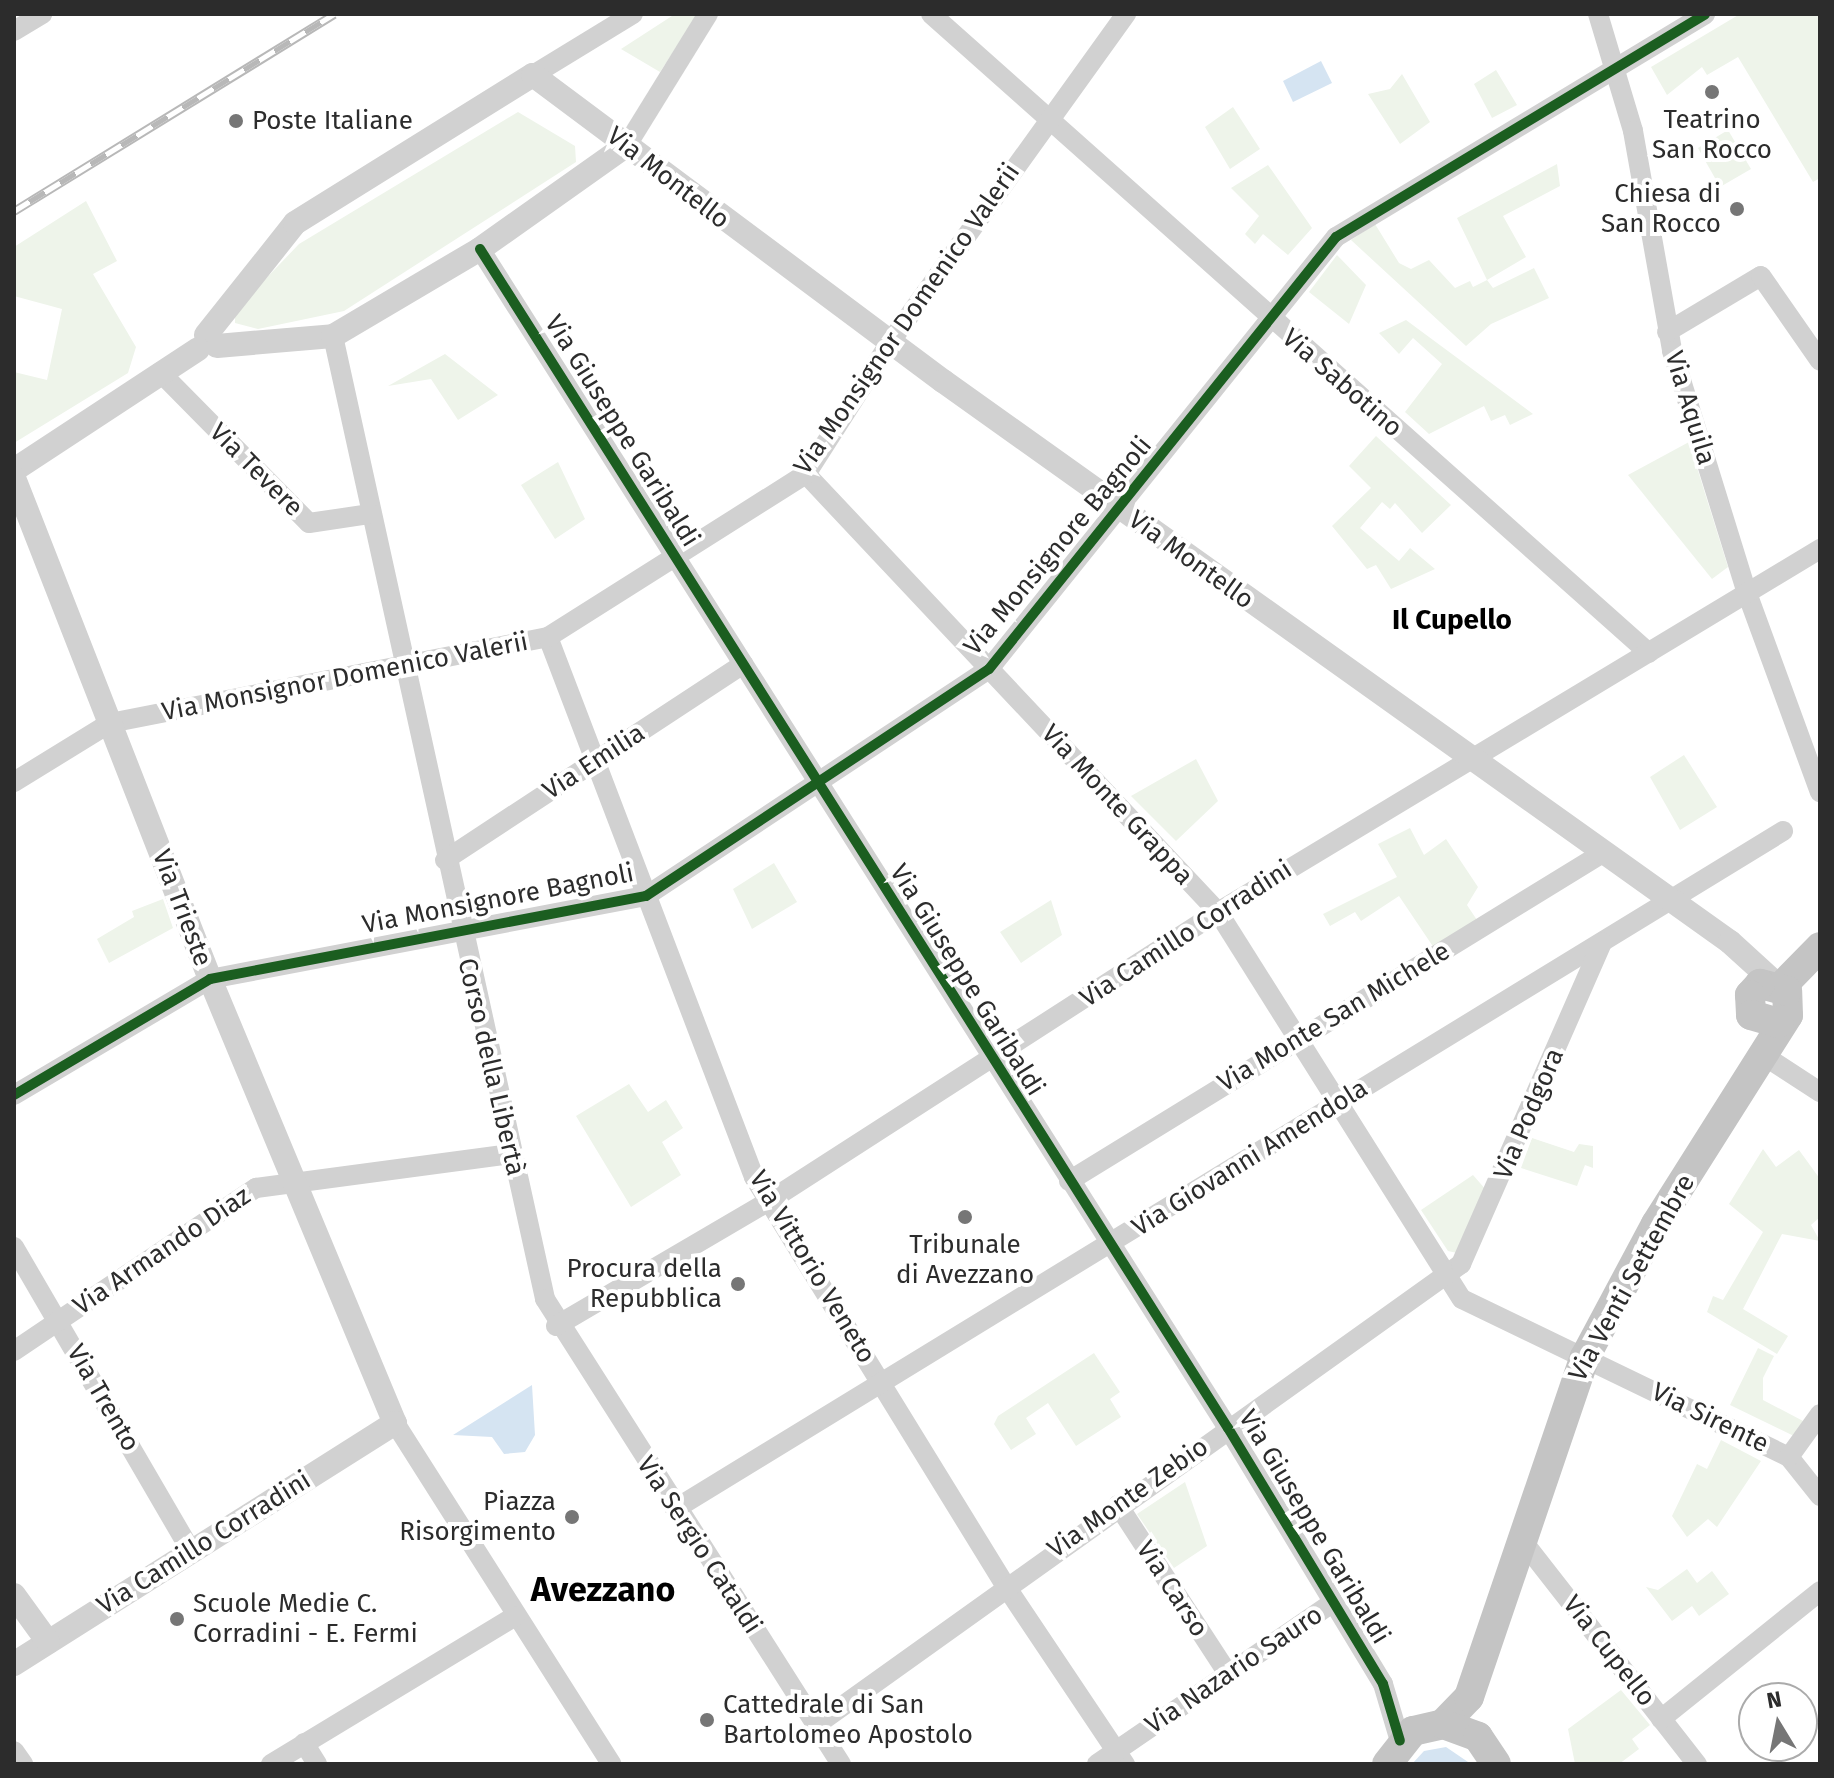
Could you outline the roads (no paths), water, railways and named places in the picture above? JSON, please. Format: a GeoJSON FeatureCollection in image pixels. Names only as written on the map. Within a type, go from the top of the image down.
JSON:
{"type":"FeatureCollection","features":[{"type":"Feature","properties":{"kind":"main road"},"geometry":{"type":"LineString","coordinates":[[1763,1055],[1773,1003],[1820,947]]}},
{"type":"Feature","properties":{"kind":"main road"},"geometry":{"type":"LineString","coordinates":[[1773,1003],[1820,977]]}},
{"type":"Feature","properties":{"kind":"main road","name":"Via Venti Settembre"},"geometry":{"type":"LineString","coordinates":[[1443,1724],[1469,1697],[1585,1357],[1656,1224],[1763,1055]]}},
{"type":"Feature","properties":{"kind":"main road"},"geometry":{"type":"LineString","coordinates":[[1469,1697],[1478,1737],[1496,1764]]}},
{"type":"Feature","properties":{"kind":"main road"},"geometry":{"type":"LineString","coordinates":[[1394,1752],[1443,1724],[1478,1737]]}},
{"type":"Feature","properties":{"kind":"street"},"geometry":{"type":"LineString","coordinates":[[14,31],[42,14]]}},
{"type":"Feature","properties":{"kind":"street"},"geometry":{"type":"LineString","coordinates":[[14,470],[207,344],[295,223],[633,14]]}},
{"type":"Feature","properties":{"kind":"street"},"geometry":{"type":"LineString","coordinates":[[207,344],[333,336],[480,249],[627,145],[708,14]]}},
{"type":"Feature","properties":{"kind":"street","name":"Via Sabotino"},"geometry":{"type":"LineString","coordinates":[[931,14],[1271,320],[1649,653]]}},
{"type":"Feature","properties":{"kind":"street","name":"Via Monsignor Domenico Valerii"},"geometry":{"type":"LineString","coordinates":[[14,782],[110,723],[402,663],[548,637],[806,474],[891,341],[1126,14]]}},
{"type":"Feature","properties":{"kind":"street","name":"Via Aquila"},"geometry":{"type":"LineString","coordinates":[[1598,14],[1616,68],[1667,332],[1747,593],[1820,792]]}},
{"type":"Feature","properties":{"kind":"street","name":"Via Monsignore Bagnoli"},"geometry":{"type":"LineString","coordinates":[[14,1095],[210,979],[458,929],[646,896],[989,669],[1336,237],[1705,14]]}},
{"type":"Feature","properties":{"kind":"street","name":"Via Montello"},"geometry":{"type":"LineString","coordinates":[[533,75],[1119,508],[1740,951],[1773,1003]]}},
{"type":"Feature","properties":{"kind":"street","name":"Via Giuseppe Garibaldi"},"geometry":{"type":"LineString","coordinates":[[480,249],[991,1060],[1228,1428],[1383,1684],[1394,1752]]}},
{"type":"Feature","properties":{"kind":"street"},"geometry":{"type":"LineString","coordinates":[[1667,332],[1761,276],[1820,361]]}},
{"type":"Feature","properties":{"kind":"street","name":"Corso della Libertà"},"geometry":{"type":"LineString","coordinates":[[333,336],[458,929],[511,1154],[556,1326]]}},
{"type":"Feature","properties":{"kind":"street","name":"Via Tevere"},"geometry":{"type":"LineString","coordinates":[[160,372],[309,523],[370,514]]}},
{"type":"Feature","properties":{"kind":"street","name":"Via Monte Grappa"},"geometry":{"type":"LineString","coordinates":[[806,474],[1218,912],[1294,1040],[1444,1277],[1462,1299],[1585,1357]]}},
{"type":"Feature","properties":{"kind":"street","name":"Via Trieste"},"geometry":{"type":"LineString","coordinates":[[14,478],[210,979],[395,1423]]}},
{"type":"Feature","properties":{"kind":"street","name":"Via Camillo Corradini"},"geometry":{"type":"LineString","coordinates":[[556,1326],[769,1201],[1218,912],[1470,757],[1820,549]]}},
{"type":"Feature","properties":{"kind":"street","name":"Via Vittorio Veneto"},"geometry":{"type":"LineString","coordinates":[[548,637],[646,896],[769,1201],[1005,1585],[1121,1757]]}},
{"type":"Feature","properties":{"kind":"street","name":"Via Emilia"},"geometry":{"type":"LineString","coordinates":[[445,860],[743,664]]}},
{"type":"Feature","properties":{"kind":"street","name":"Via Giovanni Amendola"},"geometry":{"type":"LineString","coordinates":[[675,1509],[884,1385],[1336,1103],[1602,943],[1666,899],[1783,831]]}},
{"type":"Feature","properties":{"kind":"street","name":"Via Monte San Michele"},"geometry":{"type":"LineString","coordinates":[[1069,1181],[1601,854]]}},
{"type":"Feature","properties":{"kind":"street","name":"Via Podgora"},"geometry":{"type":"LineString","coordinates":[[1444,1277],[1461,1264],[1503,1177],[1602,943]]}},
{"type":"Feature","properties":{"kind":"street"},"geometry":{"type":"LineString","coordinates":[[1763,1055],[1820,1092]]}},
{"type":"Feature","properties":{"kind":"street","name":"Via Armando Diaz"},"geometry":{"type":"LineString","coordinates":[[14,1351],[256,1188],[295,1180],[511,1154]]}},
{"type":"Feature","properties":{"kind":"street","name":"Via Trento"},"geometry":{"type":"LineString","coordinates":[[14,1247],[190,1550]]}},
{"type":"Feature","properties":{"kind":"street","name":"Via Monte Zebio"},"geometry":{"type":"LineString","coordinates":[[816,1725],[1005,1585],[1444,1277]]}},
{"type":"Feature","properties":{"kind":"street","name":"Via Sergio Cataldi"},"geometry":{"type":"LineString","coordinates":[[556,1326],[841,1764]]}},
{"type":"Feature","properties":{"kind":"street","name":"Via Sirente"},"geometry":{"type":"LineString","coordinates":[[1585,1357],[1789,1457],[1820,1496]]}},
{"type":"Feature","properties":{"kind":"street"},"geometry":{"type":"LineString","coordinates":[[1789,1457],[1820,1414]]}},
{"type":"Feature","properties":{"kind":"street"},"geometry":{"type":"LineString","coordinates":[[395,1423],[611,1764]]}},
{"type":"Feature","properties":{"kind":"street","name":"Via Camillo Corradini"},"geometry":{"type":"LineString","coordinates":[[14,1664],[395,1423]]}},
{"type":"Feature","properties":{"kind":"street","name":"Via Carso"},"geometry":{"type":"LineString","coordinates":[[1118,1505],[1227,1672]]}},
{"type":"Feature","properties":{"kind":"street","name":"Via Cupello"},"geometry":{"type":"LineString","coordinates":[[1521,1539],[1697,1764]]}},
{"type":"Feature","properties":{"kind":"street"},"geometry":{"type":"LineString","coordinates":[[1661,1719],[1820,1591]]}},
{"type":"Feature","properties":{"kind":"street"},"geometry":{"type":"LineString","coordinates":[[14,1595],[48,1642]]}},
{"type":"Feature","properties":{"kind":"street","name":"Via Nazario Sauro"},"geometry":{"type":"LineString","coordinates":[[1097,1764],[1121,1757],[1227,1672],[1332,1603]]}},
{"type":"Feature","properties":{"kind":"street"},"geometry":{"type":"LineString","coordinates":[[271,1764],[515,1616]]}},
{"type":"Feature","properties":{"kind":"street"},"geometry":{"type":"LineString","coordinates":[[304,1743],[317,1764]]}},
{"type":"Feature","properties":{"kind":"street"},"geometry":{"type":"LineString","coordinates":[[14,1751],[23,1764]]}},
{"type":"Feature","properties":{"kind":"water"},"geometry":{"type":"Polygon","coordinates":[[[1321,61],[1332,83],[1293,102],[1283,81],[1321,61]]]}},
{"type":"Feature","properties":{"kind":"water"},"geometry":{"type":"Polygon","coordinates":[[[532,1385],[535,1435],[525,1452],[504,1454],[492,1437],[453,1435],[532,1385]]]}},
{"type":"Feature","properties":{"kind":"water"},"geometry":{"type":"Polygon","coordinates":[[[1446,1747],[1471,1764],[1412,1764],[1424,1751],[1446,1747]]]}},
{"type":"Feature","properties":{"kind":"railway"},"geometry":{"type":"LineString","coordinates":[[14,211],[334,14]]}},
{"type":"Feature","properties":{"kind":"place","name":"Teatrino San Rocco"},"geometry":{"type":"Point","coordinates":[1712,92]}},
{"type":"Feature","properties":{"kind":"place","name":"Poste Italiane"},"geometry":{"type":"Point","coordinates":[236,121]}},
{"type":"Feature","properties":{"kind":"place","name":"Chiesa di San Rocco"},"geometry":{"type":"Point","coordinates":[1737,209]}},
{"type":"Feature","properties":{"kind":"place","name":"Tribunale di Avezzano"},"geometry":{"type":"Point","coordinates":[965,1217]}},
{"type":"Feature","properties":{"kind":"place","name":"Procura della Repubblica"},"geometry":{"type":"Point","coordinates":[738,1284]}},
{"type":"Feature","properties":{"kind":"place","name":"Piazza Risorgimento"},"geometry":{"type":"Point","coordinates":[572,1517]}},
{"type":"Feature","properties":{"kind":"place","name":"Scuole Medie C. Corradini - E. Fermi"},"geometry":{"type":"Point","coordinates":[177,1619]}},
{"type":"Feature","properties":{"kind":"place","name":"Cattedrale di San Bartolomeo Apostolo"},"geometry":{"type":"Point","coordinates":[707,1720]}},
{"type":"Feature","properties":{"kind":"district","name":"Il Cupello"},"geometry":{"type":"Point","coordinates":[1452,620]}},
{"type":"Feature","properties":{"kind":"district","name":"Avezzano"},"geometry":{"type":"Point","coordinates":[603,1590]}}]}
